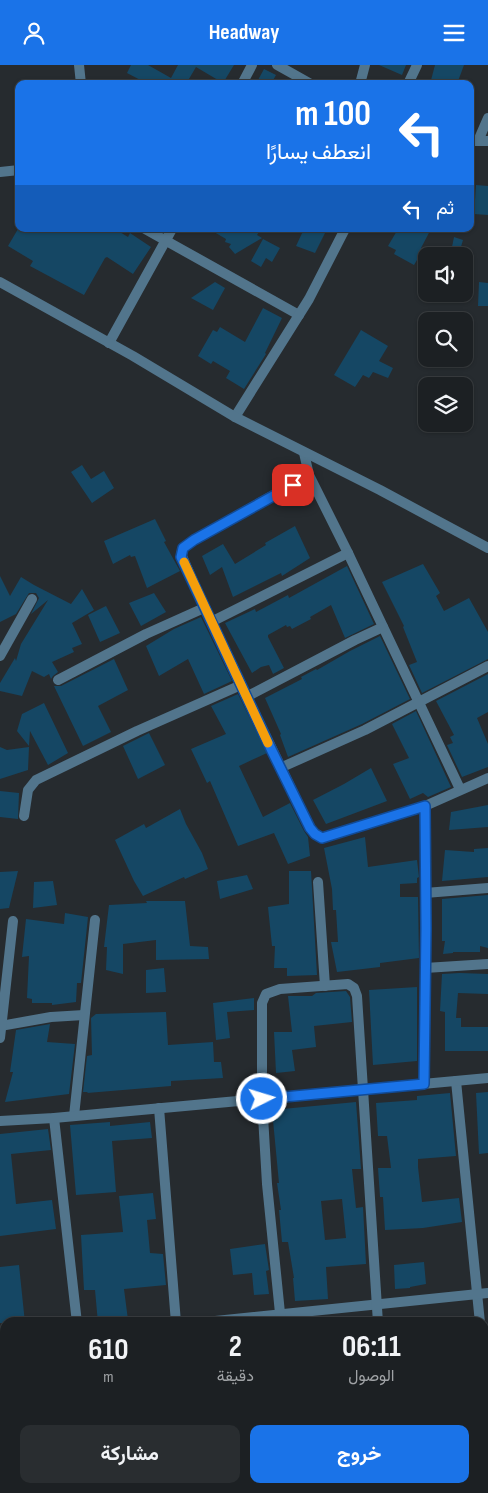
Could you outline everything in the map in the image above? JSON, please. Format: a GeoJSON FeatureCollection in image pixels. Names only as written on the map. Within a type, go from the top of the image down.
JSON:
{"type":"FeatureCollection","features":[{"type":"Feature","properties":{"kind":"street"},"geometry":{"type":"LineString","coordinates":[[79,65],[82,80]]}},
{"type":"Feature","properties":{"kind":"street"},"geometry":{"type":"LineString","coordinates":[[244,80],[252,65]]}},
{"type":"Feature","properties":{"kind":"street"},"geometry":{"type":"LineString","coordinates":[[277,65],[304,80]]}},
{"type":"Feature","properties":{"kind":"street"},"geometry":{"type":"LineString","coordinates":[[361,80],[366,65]]}},
{"type":"Feature","properties":{"kind":"street"},"geometry":{"type":"LineString","coordinates":[[410,80],[417,65]]}},
{"type":"Feature","properties":{"kind":"street"},"geometry":{"type":"LineString","coordinates":[[479,141],[488,118]]}},
{"type":"Feature","properties":{"kind":"street"},"geometry":{"type":"LineString","coordinates":[[0,172],[15,170]]}},
{"type":"Feature","properties":{"kind":"street"},"geometry":{"type":"LineString","coordinates":[[151,232],[299,315]]}},
{"type":"Feature","properties":{"kind":"street"},"geometry":{"type":"LineString","coordinates":[[109,343],[170,232]]}},
{"type":"Feature","properties":{"kind":"street"},"geometry":{"type":"LineString","coordinates":[[235,417],[309,299],[343,232]]}},
{"type":"Feature","properties":{"kind":"street"},"geometry":{"type":"LineString","coordinates":[[0,282],[235,417],[387,494],[488,548]]}},
{"type":"Feature","properties":{"kind":"street"},"geometry":{"type":"LineString","coordinates":[[304,453],[309,475],[460,789]]}},
{"type":"Feature","properties":{"kind":"street"},"geometry":{"type":"LineString","coordinates":[[309,475],[194,540],[183,548],[181,557],[210,622],[310,828],[322,838],[425,806],[488,778]]}},
{"type":"Feature","properties":{"kind":"street"},"geometry":{"type":"LineString","coordinates":[[210,622],[348,553]]}},
{"type":"Feature","properties":{"kind":"street"},"geometry":{"type":"LineString","coordinates":[[0,656],[32,599]]}},
{"type":"Feature","properties":{"kind":"street"},"geometry":{"type":"LineString","coordinates":[[58,680],[146,634],[204,608]]}},
{"type":"Feature","properties":{"kind":"street"},"geometry":{"type":"LineString","coordinates":[[246,697],[383,627]]}},
{"type":"Feature","properties":{"kind":"street"},"geometry":{"type":"LineString","coordinates":[[280,768],[365,730],[488,666]]}},
{"type":"Feature","properties":{"kind":"street"},"geometry":{"type":"LineString","coordinates":[[24,816],[28,790],[36,780],[137,731],[241,685]]}},
{"type":"Feature","properties":{"kind":"street"},"geometry":{"type":"LineString","coordinates":[[424,1084],[425,806]]}},
{"type":"Feature","properties":{"kind":"street"},"geometry":{"type":"LineString","coordinates":[[318,882],[325,986]]}},
{"type":"Feature","properties":{"kind":"street"},"geometry":{"type":"LineString","coordinates":[[425,893],[488,888]]}},
{"type":"Feature","properties":{"kind":"street"},"geometry":{"type":"LineString","coordinates":[[74,1116],[95,920]]}},
{"type":"Feature","properties":{"kind":"street"},"geometry":{"type":"LineString","coordinates":[[0,1038],[13,921]]}},
{"type":"Feature","properties":{"kind":"street"},"geometry":{"type":"LineString","coordinates":[[425,969],[488,964]]}},
{"type":"Feature","properties":{"kind":"street"},"geometry":{"type":"LineString","coordinates":[[280,1317],[267,1183],[262,1099],[262,1003],[264,997],[269,992],[280,989],[348,984],[354,989],[357,996],[377,1317]]}},
{"type":"Feature","properties":{"kind":"street"},"geometry":{"type":"LineString","coordinates":[[0,1026],[51,1017],[84,1015]]}},
{"type":"Feature","properties":{"kind":"street"},"geometry":{"type":"LineString","coordinates":[[0,1121],[54,1118],[488,1078]]}},
{"type":"Feature","properties":{"kind":"street"},"geometry":{"type":"LineString","coordinates":[[456,1081],[479,1317]]}},
{"type":"Feature","properties":{"kind":"street"},"geometry":{"type":"LineString","coordinates":[[160,1108],[176,1317]]}},
{"type":"Feature","properties":{"kind":"street"},"geometry":{"type":"LineString","coordinates":[[54,1118],[76,1317]]}},
{"type":"Feature","properties":{"kind":"street"},"geometry":{"type":"LineString","coordinates":[[287,1317],[488,1293]]}},
{"type":"Feature","properties":{"kind":"building"},"geometry":{"type":"Polygon","coordinates":[[[131,65],[148,65],[171,78],[178,65],[234,65],[225,80],[218,80],[196,67],[188,80],[140,80],[127,73],[131,65]]]}},
{"type":"Feature","properties":{"kind":"building"},"geometry":{"type":"Polygon","coordinates":[[[379,65],[406,65],[402,75],[379,65]]]}},
{"type":"Feature","properties":{"kind":"building"},"geometry":{"type":"Polygon","coordinates":[[[435,65],[464,65],[458,80],[431,80],[435,65]]]}},
{"type":"Feature","properties":{"kind":"building"},"geometry":{"type":"Polygon","coordinates":[[[264,69],[276,75],[273,80],[258,80],[264,69]]]}},
{"type":"Feature","properties":{"kind":"building"},"geometry":{"type":"Polygon","coordinates":[[[476,185],[488,186],[488,215],[474,214],[476,185]]]}},
{"type":"Feature","properties":{"kind":"building"},"geometry":{"type":"Polygon","coordinates":[[[16,232],[120,232],[128,237],[130,233],[151,247],[133,274],[107,257],[105,258],[84,295],[30,266],[33,261],[8,246],[16,232]]]}},
{"type":"Feature","properties":{"kind":"building"},"geometry":{"type":"Polygon","coordinates":[[[214,232],[259,232],[257,235],[262,238],[235,254],[229,247],[231,244],[225,242],[226,239],[214,232]]]}},
{"type":"Feature","properties":{"kind":"building"},"geometry":{"type":"Polygon","coordinates":[[[303,232],[326,232],[315,253],[296,246],[303,232]]]}},
{"type":"Feature","properties":{"kind":"building"},"geometry":{"type":"Polygon","coordinates":[[[396,232],[429,232],[422,247],[418,247],[418,260],[414,265],[394,254],[396,250],[388,246],[396,232]]]}},
{"type":"Feature","properties":{"kind":"building"},"geometry":{"type":"Polygon","coordinates":[[[454,237],[463,240],[461,247],[452,247],[454,237]]]}},
{"type":"Feature","properties":{"kind":"building"},"geometry":{"type":"Polygon","coordinates":[[[263,239],[280,248],[272,262],[266,258],[261,267],[251,261],[263,239]]]}},
{"type":"Feature","properties":{"kind":"building"},"geometry":{"type":"Polygon","coordinates":[[[215,282],[225,288],[213,310],[191,298],[215,282]]]}},
{"type":"Feature","properties":{"kind":"building"},"geometry":{"type":"Polygon","coordinates":[[[479,282],[488,283],[488,306],[478,306],[479,282]]]}},
{"type":"Feature","properties":{"kind":"building"},"geometry":{"type":"Polygon","coordinates":[[[263,308],[282,318],[266,354],[244,389],[226,378],[230,371],[213,361],[211,364],[198,356],[213,330],[217,332],[220,327],[245,342],[263,308]]]}},
{"type":"Feature","properties":{"kind":"building"},"geometry":{"type":"Polygon","coordinates":[[[361,330],[388,346],[379,361],[393,368],[388,378],[373,372],[369,378],[363,375],[355,387],[334,375],[361,330]]]}},
{"type":"Feature","properties":{"kind":"building"},"geometry":{"type":"Polygon","coordinates":[[[82,465],[91,479],[104,471],[114,488],[92,503],[71,472],[82,465]]]}},
{"type":"Feature","properties":{"kind":"building"},"geometry":{"type":"Polygon","coordinates":[[[155,519],[166,541],[164,542],[180,571],[147,588],[135,556],[131,557],[130,555],[113,564],[104,541],[155,519]]]}},
{"type":"Feature","properties":{"kind":"building"},"geometry":{"type":"Polygon","coordinates":[[[295,526],[310,558],[282,576],[281,573],[233,597],[222,567],[210,575],[202,556],[223,544],[235,564],[266,545],[265,543],[295,526]]]}},
{"type":"Feature","properties":{"kind":"building"},"geometry":{"type":"Polygon","coordinates":[[[423,564],[440,593],[436,596],[444,611],[469,598],[488,632],[488,659],[422,693],[409,665],[417,662],[404,626],[382,582],[423,564]]]}},
{"type":"Feature","properties":{"kind":"building"},"geometry":{"type":"Polygon","coordinates":[[[347,566],[374,624],[345,638],[331,605],[292,629],[286,625],[268,635],[284,668],[273,674],[269,665],[261,667],[252,673],[225,623],[255,609],[256,612],[288,595],[289,598],[347,566]]]}},
{"type":"Feature","properties":{"kind":"building"},"geometry":{"type":"Polygon","coordinates":[[[0,576],[10,596],[21,577],[71,604],[82,589],[94,610],[72,623],[82,644],[72,648],[74,652],[52,662],[58,672],[51,679],[49,674],[44,677],[32,671],[22,696],[0,691],[0,683],[15,658],[16,661],[21,644],[48,600],[31,614],[39,598],[36,593],[29,593],[16,614],[0,622],[0,576]]]}},
{"type":"Feature","properties":{"kind":"building"},"geometry":{"type":"Polygon","coordinates":[[[154,593],[166,612],[141,626],[129,603],[154,593]]]}},
{"type":"Feature","properties":{"kind":"building"},"geometry":{"type":"Polygon","coordinates":[[[106,606],[120,633],[100,642],[88,615],[106,606]]]}},
{"type":"Feature","properties":{"kind":"building"},"geometry":{"type":"Polygon","coordinates":[[[201,617],[232,681],[204,694],[188,659],[159,676],[146,646],[174,629],[201,617]]]}},
{"type":"Feature","properties":{"kind":"building"},"geometry":{"type":"Polygon","coordinates":[[[380,636],[410,699],[362,724],[288,757],[281,734],[265,698],[380,636]]]}},
{"type":"Feature","properties":{"kind":"building"},"geometry":{"type":"Polygon","coordinates":[[[114,659],[128,690],[98,706],[111,732],[83,746],[54,686],[61,686],[114,659]]]}},
{"type":"Feature","properties":{"kind":"building"},"geometry":{"type":"Polygon","coordinates":[[[488,674],[488,712],[477,718],[488,744],[488,767],[462,777],[447,745],[453,743],[450,737],[454,735],[436,701],[488,674]]]}},
{"type":"Feature","properties":{"kind":"building"},"geometry":{"type":"Polygon","coordinates":[[[238,694],[267,753],[239,766],[263,817],[290,803],[308,837],[310,856],[288,864],[274,833],[238,846],[210,781],[207,783],[191,749],[226,734],[211,706],[238,694]]]}},
{"type":"Feature","properties":{"kind":"building"},"geometry":{"type":"Polygon","coordinates":[[[44,703],[68,753],[48,765],[30,731],[29,746],[17,731],[22,714],[44,703]]]}},
{"type":"Feature","properties":{"kind":"building"},"geometry":{"type":"Polygon","coordinates":[[[416,711],[451,787],[428,797],[423,793],[410,799],[393,764],[409,758],[392,724],[416,711]]]}},
{"type":"Feature","properties":{"kind":"building"},"geometry":{"type":"Polygon","coordinates":[[[149,733],[165,765],[138,779],[123,746],[149,733]]]}},
{"type":"Feature","properties":{"kind":"building"},"geometry":{"type":"Polygon","coordinates":[[[0,747],[7,750],[29,747],[28,770],[0,779],[0,747]]]}},
{"type":"Feature","properties":{"kind":"building"},"geometry":{"type":"Polygon","coordinates":[[[371,768],[387,801],[326,824],[313,800],[371,768]]]}},
{"type":"Feature","properties":{"kind":"building"},"geometry":{"type":"Polygon","coordinates":[[[0,791],[19,793],[18,819],[0,817],[0,791]]]}},
{"type":"Feature","properties":{"kind":"building"},"geometry":{"type":"Polygon","coordinates":[[[488,805],[488,827],[449,830],[451,812],[488,805]]]}},
{"type":"Feature","properties":{"kind":"building"},"geometry":{"type":"Polygon","coordinates":[[[180,809],[208,869],[185,879],[184,877],[143,896],[115,840],[144,824],[146,828],[180,809]]]}},
{"type":"Feature","properties":{"kind":"building"},"geometry":{"type":"Polygon","coordinates":[[[365,837],[368,867],[417,860],[419,877],[417,878],[417,883],[400,884],[400,897],[418,897],[419,958],[380,963],[380,967],[337,972],[331,942],[338,942],[336,910],[333,910],[332,889],[324,848],[365,837]]]}},
{"type":"Feature","properties":{"kind":"building"},"geometry":{"type":"Polygon","coordinates":[[[488,848],[488,877],[442,881],[445,850],[474,852],[474,849],[488,848]]]}},
{"type":"Feature","properties":{"kind":"building"},"geometry":{"type":"Polygon","coordinates":[[[18,871],[9,908],[0,909],[0,872],[18,871]]]}},
{"type":"Feature","properties":{"kind":"building"},"geometry":{"type":"Polygon","coordinates":[[[289,871],[311,871],[317,975],[287,976],[287,968],[274,968],[275,946],[272,946],[268,907],[289,904],[289,871]]]}},
{"type":"Feature","properties":{"kind":"building"},"geometry":{"type":"Polygon","coordinates":[[[247,875],[253,889],[220,899],[217,881],[247,875]]]}},
{"type":"Feature","properties":{"kind":"building"},"geometry":{"type":"Polygon","coordinates":[[[53,881],[57,905],[33,908],[34,882],[53,881]]]}},
{"type":"Feature","properties":{"kind":"building"},"geometry":{"type":"Polygon","coordinates":[[[488,895],[488,948],[480,946],[480,952],[443,954],[445,941],[442,941],[442,899],[488,895]]]}},
{"type":"Feature","properties":{"kind":"building"},"geometry":{"type":"Polygon","coordinates":[[[146,901],[185,901],[190,946],[208,947],[209,959],[156,960],[156,940],[123,944],[123,974],[106,970],[107,947],[104,947],[109,905],[147,903],[146,901]]]}},
{"type":"Feature","properties":{"kind":"building"},"geometry":{"type":"Polygon","coordinates":[[[65,913],[88,917],[81,983],[77,983],[76,1002],[52,1005],[52,1003],[32,1003],[32,999],[27,998],[29,956],[22,957],[26,919],[64,924],[65,913]]]}},
{"type":"Feature","properties":{"kind":"building"},"geometry":{"type":"Polygon","coordinates":[[[164,968],[166,992],[146,993],[146,970],[164,968]]]}},
{"type":"Feature","properties":{"kind":"building"},"geometry":{"type":"Polygon","coordinates":[[[442,974],[488,974],[488,994],[458,993],[456,1018],[461,1018],[461,1027],[488,1027],[488,1051],[445,1051],[445,1012],[440,1011],[442,974]]]}},
{"type":"Feature","properties":{"kind":"building"},"geometry":{"type":"Polygon","coordinates":[[[417,987],[417,1061],[373,1065],[369,990],[417,987]]]}},
{"type":"Feature","properties":{"kind":"building"},"geometry":{"type":"Polygon","coordinates":[[[346,991],[350,997],[352,1022],[314,1026],[316,1047],[292,1050],[295,1071],[276,1073],[274,1032],[292,1032],[288,996],[312,996],[316,993],[346,991]]]}},
{"type":"Feature","properties":{"kind":"building"},"geometry":{"type":"Polygon","coordinates":[[[254,998],[254,1010],[227,1012],[230,1038],[216,1040],[213,1003],[254,998]]]}},
{"type":"Feature","properties":{"kind":"building"},"geometry":{"type":"Polygon","coordinates":[[[166,1012],[168,1045],[213,1042],[214,1062],[221,1062],[223,1078],[171,1081],[171,1086],[83,1092],[87,1056],[92,1055],[91,1018],[96,1014],[166,1012]]]}},
{"type":"Feature","properties":{"kind":"building"},"geometry":{"type":"Polygon","coordinates":[[[50,1024],[47,1042],[75,1044],[69,1094],[5,1102],[13,1072],[10,1072],[16,1030],[50,1024]]]}},
{"type":"Feature","properties":{"kind":"building"},"geometry":{"type":"Polygon","coordinates":[[[488,1092],[488,1153],[479,1154],[476,1093],[488,1092]]]}},
{"type":"Feature","properties":{"kind":"building"},"geometry":{"type":"Polygon","coordinates":[[[450,1093],[456,1156],[418,1159],[418,1167],[422,1202],[459,1198],[462,1222],[423,1228],[385,1230],[383,1197],[380,1197],[378,1168],[391,1168],[387,1136],[378,1136],[376,1103],[417,1100],[417,1096],[450,1093]]]}},
{"type":"Feature","properties":{"kind":"building"},"geometry":{"type":"Polygon","coordinates":[[[356,1102],[361,1169],[352,1169],[356,1208],[363,1207],[366,1264],[326,1267],[328,1299],[295,1301],[294,1278],[288,1242],[282,1242],[272,1110],[356,1102]],[[342,1199],[321,1201],[325,1240],[346,1238],[342,1199]]]}},
{"type":"Feature","properties":{"kind":"building"},"geometry":{"type":"Polygon","coordinates":[[[110,1122],[110,1126],[150,1122],[152,1138],[112,1141],[116,1192],[76,1195],[70,1125],[110,1122]]]}},
{"type":"Feature","properties":{"kind":"building"},"geometry":{"type":"Polygon","coordinates":[[[48,1129],[51,1150],[11,1154],[16,1204],[52,1200],[56,1229],[0,1236],[0,1134],[48,1129]]]}},
{"type":"Feature","properties":{"kind":"building"},"geometry":{"type":"Polygon","coordinates":[[[153,1193],[156,1219],[147,1220],[150,1253],[163,1254],[166,1285],[124,1289],[128,1317],[97,1317],[95,1290],[84,1290],[81,1235],[123,1232],[119,1196],[153,1193]]]}},
{"type":"Feature","properties":{"kind":"building"},"geometry":{"type":"Polygon","coordinates":[[[265,1244],[269,1270],[266,1271],[269,1294],[254,1295],[252,1273],[233,1275],[230,1249],[265,1244]]]}},
{"type":"Feature","properties":{"kind":"building"},"geometry":{"type":"Polygon","coordinates":[[[424,1262],[426,1284],[395,1289],[394,1265],[424,1262]]]}},
{"type":"Feature","properties":{"kind":"building"},"geometry":{"type":"Polygon","coordinates":[[[19,1265],[24,1317],[0,1317],[0,1267],[19,1265]]]}},
{"type":"Feature","properties":{"kind":"slow traffic"},"geometry":{"type":"LineString","coordinates":[[184,562],[210,622],[268,743]]}},
{"type":"Feature","properties":{"kind":"route"},"geometry":{"type":"LineString","coordinates":[[262,1099],[424,1084],[425,806],[322,838],[315,834],[310,828],[280,768],[181,557],[183,548],[194,540],[293,485]]}}]}
